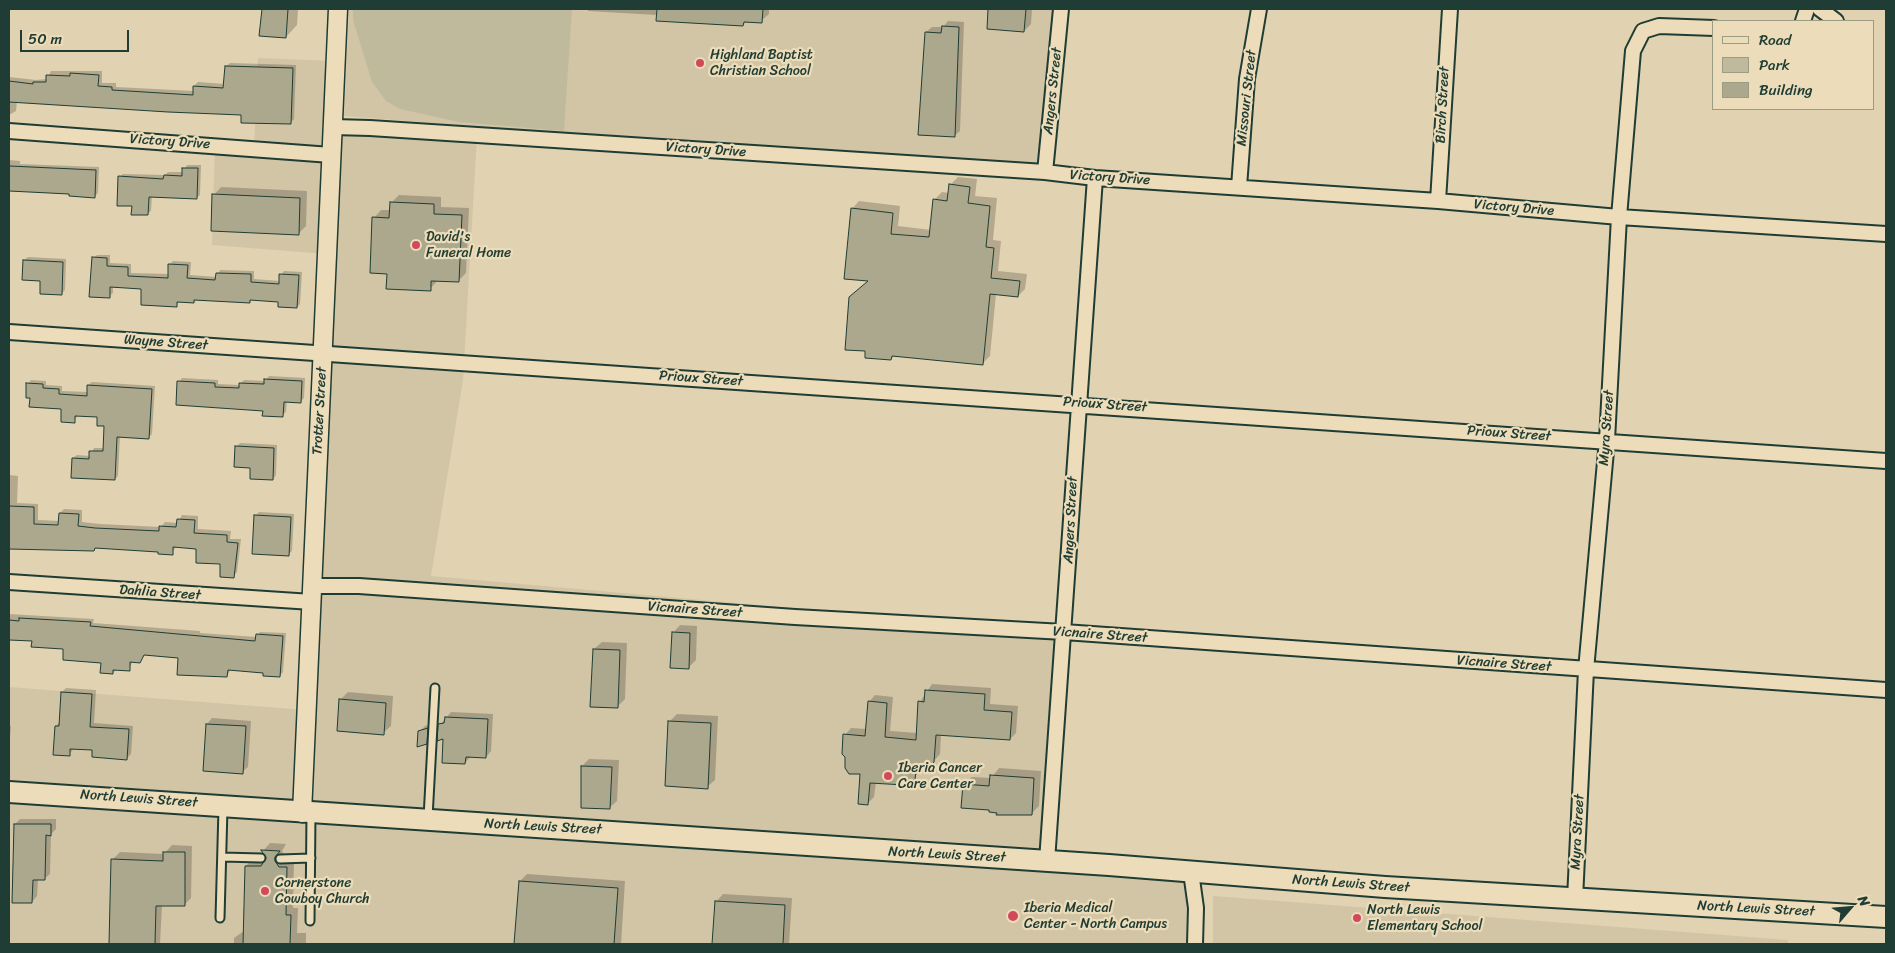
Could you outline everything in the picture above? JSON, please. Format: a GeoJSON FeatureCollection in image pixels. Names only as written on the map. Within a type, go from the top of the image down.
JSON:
{"type":"FeatureCollection","features":[{"type":"Feature","properties":{"kind":"main road","name":"North Lewis Street"},"geometry":{"type":"LineString","coordinates":[[9,792],[224,805],[306,813],[649,833],[1385,887],[1886,917]]}},
{"type":"Feature","properties":{"kind":"street","name":"Trotter Street"},"geometry":{"type":"LineString","coordinates":[[306,813],[312,594],[338,9]]}},
{"type":"Feature","properties":{"kind":"street","name":"Angers Street"},"geometry":{"type":"LineString","coordinates":[[1045,172],[1061,9]]}},
{"type":"Feature","properties":{"kind":"street","name":"Missouri Street"},"geometry":{"type":"LineString","coordinates":[[1239,187],[1247,79],[1259,9]]}},
{"type":"Feature","properties":{"kind":"street","name":"Birch Street"},"geometry":{"type":"LineString","coordinates":[[1438,201],[1450,9]]}},
{"type":"Feature","properties":{"kind":"street"},"geometry":{"type":"LineString","coordinates":[[1820,9],[1835,20]]}},
{"type":"Feature","properties":{"kind":"street","name":"Myra Street"},"geometry":{"type":"LineString","coordinates":[[1575,899],[1586,670],[1607,440],[1619,217],[1633,52],[1643,31],[1659,26],[1712,28]]}},
{"type":"Feature","properties":{"kind":"street","name":"Victory Drive"},"geometry":{"type":"LineString","coordinates":[[333,127],[1045,172],[1094,178],[1438,201],[1619,217],[1886,234]]}},
{"type":"Feature","properties":{"kind":"street","name":"Victory Drive"},"geometry":{"type":"LineString","coordinates":[[9,131],[331,154]]}},
{"type":"Feature","properties":{"kind":"street","name":"Angers Street"},"geometry":{"type":"LineString","coordinates":[[1047,861],[1094,178]]}},
{"type":"Feature","properties":{"kind":"street","name":"Wayne Street"},"geometry":{"type":"LineString","coordinates":[[9,332],[323,353]]}},
{"type":"Feature","properties":{"kind":"street","name":"Prioux Street"},"geometry":{"type":"LineString","coordinates":[[323,353],[1607,440],[1886,461]]}},
{"type":"Feature","properties":{"kind":"street","name":"Dahlia Street"},"geometry":{"type":"LineString","coordinates":[[9,582],[312,594]]}},
{"type":"Feature","properties":{"kind":"street","name":"Vicnaire Street"},"geometry":{"type":"LineString","coordinates":[[312,594],[359,586],[785,616],[1064,632],[1886,690]]}},
{"type":"Feature","properties":{"kind":"street"},"geometry":{"type":"LineString","coordinates":[[1191,872],[1196,908],[1195,944]]}},
{"type":"Feature","properties":{"kind":"lane"},"geometry":{"type":"LineString","coordinates":[[428,820],[435,688]]}},
{"type":"Feature","properties":{"kind":"lane"},"geometry":{"type":"LineString","coordinates":[[220,918],[224,805]]}},
{"type":"Feature","properties":{"kind":"lane"},"geometry":{"type":"LineString","coordinates":[[306,813],[311,858],[310,921]]}},
{"type":"Feature","properties":{"kind":"lane"},"geometry":{"type":"LineString","coordinates":[[222,857],[261,858]]}},
{"type":"Feature","properties":{"kind":"lane"},"geometry":{"type":"LineString","coordinates":[[280,859],[311,858]]}},
{"type":"Feature","properties":{"kind":"shaded area","name":"Highland Baptist Christian School"},"geometry":{"type":"Polygon","coordinates":[[[349,9],[1060,9],[1045,172],[344,116],[349,9]]]}},
{"type":"Feature","properties":{"kind":"shaded area"},"geometry":{"type":"Polygon","coordinates":[[[258,58],[335,61],[333,127],[477,136],[463,380],[431,576],[1064,632],[1047,861],[1191,872],[1190,944],[9,944],[9,687],[306,710],[327,254],[212,245],[215,145],[254,148],[258,58]]]}},
{"type":"Feature","properties":{"kind":"shaded area","name":"North Lewis Elementary School"},"geometry":{"type":"Polygon","coordinates":[[[1213,896],[1788,940],[1788,944],[1213,944],[1213,896]]]}},
{"type":"Feature","properties":{"kind":"green space"},"geometry":{"type":"Polygon","coordinates":[[[353,9],[572,9],[564,131],[459,122],[400,109],[386,101],[372,82],[353,20],[353,9]]]}},
{"type":"Feature","properties":{"kind":"building"},"geometry":{"type":"Polygon","coordinates":[[[262,9],[288,9],[286,38],[259,36],[262,9]]]}},
{"type":"Feature","properties":{"kind":"building"},"geometry":{"type":"Polygon","coordinates":[[[657,9],[763,9],[762,23],[744,22],[743,26],[656,21],[657,9]]]}},
{"type":"Feature","properties":{"kind":"building"},"geometry":{"type":"Polygon","coordinates":[[[988,9],[1026,9],[1024,32],[987,29],[988,9]]]}},
{"type":"Feature","properties":{"kind":"building"},"geometry":{"type":"Polygon","coordinates":[[[942,26],[959,27],[955,137],[918,135],[925,32],[941,33],[942,26]]]}},
{"type":"Feature","properties":{"kind":"building"},"geometry":{"type":"Polygon","coordinates":[[[225,66],[293,68],[291,124],[241,123],[241,115],[9,102],[9,81],[33,84],[33,82],[46,82],[46,75],[70,76],[70,73],[99,75],[98,86],[112,87],[112,90],[193,95],[193,86],[223,88],[225,66]]]}},
{"type":"Feature","properties":{"kind":"building"},"geometry":{"type":"Polygon","coordinates":[[[9,166],[96,170],[95,198],[69,196],[69,194],[9,191],[9,166]]]}},
{"type":"Feature","properties":{"kind":"building"},"geometry":{"type":"Polygon","coordinates":[[[182,168],[198,168],[197,199],[149,197],[148,215],[131,215],[132,206],[117,206],[118,176],[163,179],[164,175],[182,176],[182,168]]]}},
{"type":"Feature","properties":{"kind":"building"},"geometry":{"type":"Polygon","coordinates":[[[949,184],[970,187],[968,203],[990,206],[986,247],[994,248],[991,278],[1020,281],[1018,297],[990,294],[983,365],[892,356],[891,360],[865,358],[865,351],[845,350],[849,297],[868,281],[844,279],[851,208],[893,213],[891,234],[929,237],[933,199],[947,201],[949,184]]]}},
{"type":"Feature","properties":{"kind":"building"},"geometry":{"type":"Polygon","coordinates":[[[212,194],[300,198],[299,235],[211,231],[212,194]]]}},
{"type":"Feature","properties":{"kind":"building","name":"David's Funeral Home"},"geometry":{"type":"Polygon","coordinates":[[[390,202],[434,204],[434,214],[462,215],[459,282],[431,281],[431,291],[386,289],[387,274],[370,273],[372,217],[389,218],[390,202]]]}},
{"type":"Feature","properties":{"kind":"building"},"geometry":{"type":"Polygon","coordinates":[[[92,257],[107,258],[107,266],[128,267],[128,276],[168,278],[168,264],[188,265],[187,278],[215,280],[216,273],[251,274],[251,282],[279,284],[279,274],[299,275],[297,308],[278,307],[278,302],[250,300],[250,303],[194,300],[194,303],[177,302],[177,307],[141,305],[141,289],[110,287],[110,298],[89,297],[92,257]]]}},
{"type":"Feature","properties":{"kind":"building"},"geometry":{"type":"Polygon","coordinates":[[[23,260],[63,262],[62,295],[40,294],[40,281],[22,280],[23,260]]]}},
{"type":"Feature","properties":{"kind":"building"},"geometry":{"type":"Polygon","coordinates":[[[264,379],[302,381],[301,403],[284,402],[283,417],[262,416],[263,411],[176,405],[177,381],[215,383],[215,387],[239,388],[239,383],[264,384],[264,379]]]}},
{"type":"Feature","properties":{"kind":"building"},"geometry":{"type":"Polygon","coordinates":[[[26,383],[43,384],[43,388],[59,389],[59,394],[87,396],[87,385],[152,389],[149,439],[117,437],[115,480],[71,478],[72,458],[89,459],[89,451],[103,451],[104,426],[97,426],[97,417],[75,416],[75,423],[61,422],[61,409],[29,407],[30,398],[26,398],[26,383]]]}},
{"type":"Feature","properties":{"kind":"building"},"geometry":{"type":"Polygon","coordinates":[[[235,446],[274,448],[273,480],[250,479],[250,468],[234,467],[235,446]]]}},
{"type":"Feature","properties":{"kind":"building"},"geometry":{"type":"Polygon","coordinates":[[[9,506],[34,507],[34,524],[58,525],[59,513],[79,514],[78,526],[95,528],[159,531],[159,526],[176,527],[177,519],[195,520],[194,533],[227,535],[227,542],[238,543],[234,578],[220,577],[220,564],[196,563],[196,549],[173,547],[173,555],[158,554],[158,552],[95,548],[94,551],[9,549],[9,506]]]}},
{"type":"Feature","properties":{"kind":"building"},"geometry":{"type":"Polygon","coordinates":[[[254,515],[291,517],[289,556],[252,554],[254,515]]]}},
{"type":"Feature","properties":{"kind":"building"},"geometry":{"type":"Polygon","coordinates":[[[19,618],[91,622],[90,626],[255,641],[256,634],[283,636],[280,677],[263,676],[263,673],[228,670],[227,677],[177,675],[178,658],[144,655],[140,663],[130,662],[130,671],[113,670],[113,674],[100,673],[101,663],[63,660],[63,649],[31,647],[32,641],[9,640],[9,620],[19,621],[19,618]]]}},
{"type":"Feature","properties":{"kind":"building"},"geometry":{"type":"Polygon","coordinates":[[[672,632],[690,633],[689,669],[670,668],[672,632]]]}},
{"type":"Feature","properties":{"kind":"building"},"geometry":{"type":"Polygon","coordinates":[[[593,649],[620,650],[618,708],[590,707],[593,649]]]}},
{"type":"Feature","properties":{"kind":"building"},"geometry":{"type":"Polygon","coordinates":[[[925,690],[985,694],[984,710],[1012,712],[1010,740],[936,735],[934,762],[926,771],[916,771],[915,780],[905,779],[905,785],[870,783],[868,805],[858,804],[860,774],[849,774],[845,768],[845,757],[842,754],[843,734],[865,736],[868,701],[887,703],[885,737],[916,740],[918,701],[924,702],[925,690]]]}},
{"type":"Feature","properties":{"kind":"building"},"geometry":{"type":"Polygon","coordinates":[[[61,692],[92,694],[90,727],[129,729],[127,760],[92,757],[92,750],[70,749],[70,756],[53,755],[55,726],[59,726],[61,692]]]}},
{"type":"Feature","properties":{"kind":"building"},"geometry":{"type":"Polygon","coordinates":[[[339,699],[386,703],[384,735],[337,731],[339,699]]]}},
{"type":"Feature","properties":{"kind":"building"},"geometry":{"type":"Polygon","coordinates":[[[445,717],[488,719],[486,758],[466,757],[465,764],[442,763],[443,739],[437,741],[438,724],[444,723],[445,717]]]}},
{"type":"Feature","properties":{"kind":"building"},"geometry":{"type":"Polygon","coordinates":[[[668,721],[711,723],[708,789],[665,786],[668,721]]]}},
{"type":"Feature","properties":{"kind":"building"},"geometry":{"type":"Polygon","coordinates":[[[206,724],[246,726],[243,774],[203,771],[206,724]]]}},
{"type":"Feature","properties":{"kind":"building"},"geometry":{"type":"Polygon","coordinates":[[[428,728],[427,744],[417,747],[418,731],[428,728]]]}},
{"type":"Feature","properties":{"kind":"building"},"geometry":{"type":"Polygon","coordinates":[[[581,766],[612,767],[610,809],[581,808],[581,766]]]}},
{"type":"Feature","properties":{"kind":"building"},"geometry":{"type":"Polygon","coordinates":[[[990,775],[1034,778],[1032,815],[996,815],[997,813],[989,812],[989,810],[961,808],[963,784],[989,786],[990,775]]]}},
{"type":"Feature","properties":{"kind":"building"},"geometry":{"type":"Polygon","coordinates":[[[14,824],[51,824],[51,836],[46,835],[45,880],[33,880],[32,903],[12,903],[14,824]]]}},
{"type":"Feature","properties":{"kind":"building","name":"Cornerstone Cowboy Church"},"geometry":{"type":"Polygon","coordinates":[[[261,850],[280,851],[275,857],[275,861],[279,867],[287,867],[286,915],[291,915],[290,944],[243,944],[245,866],[261,866],[266,858],[261,850]]]}},
{"type":"Feature","properties":{"kind":"building"},"geometry":{"type":"Polygon","coordinates":[[[163,852],[185,852],[185,906],[156,906],[155,944],[109,944],[111,859],[163,861],[163,852]]]}},
{"type":"Feature","properties":{"kind":"building"},"geometry":{"type":"Polygon","coordinates":[[[519,881],[618,888],[614,944],[514,944],[519,881]]]}},
{"type":"Feature","properties":{"kind":"building"},"geometry":{"type":"Polygon","coordinates":[[[715,901],[785,905],[783,944],[712,944],[715,901]]]}},
{"type":"Feature","properties":{"kind":"place","name":"Highland Baptist Christian School"},"geometry":{"type":"Point","coordinates":[700,63]}},
{"type":"Feature","properties":{"kind":"place","name":"David's Funeral Home"},"geometry":{"type":"Point","coordinates":[416,245]}},
{"type":"Feature","properties":{"kind":"place","name":"Iberia Cancer Care Center"},"geometry":{"type":"Point","coordinates":[888,776]}},
{"type":"Feature","properties":{"kind":"place","name":"Cornerstone Cowboy Church"},"geometry":{"type":"Point","coordinates":[265,891]}},
{"type":"Feature","properties":{"kind":"place","name":"Iberia Medical Center - North Campus"},"geometry":{"type":"Point","coordinates":[1013,916]}},
{"type":"Feature","properties":{"kind":"place","name":"North Lewis Elementary School"},"geometry":{"type":"Point","coordinates":[1357,918]}}]}
